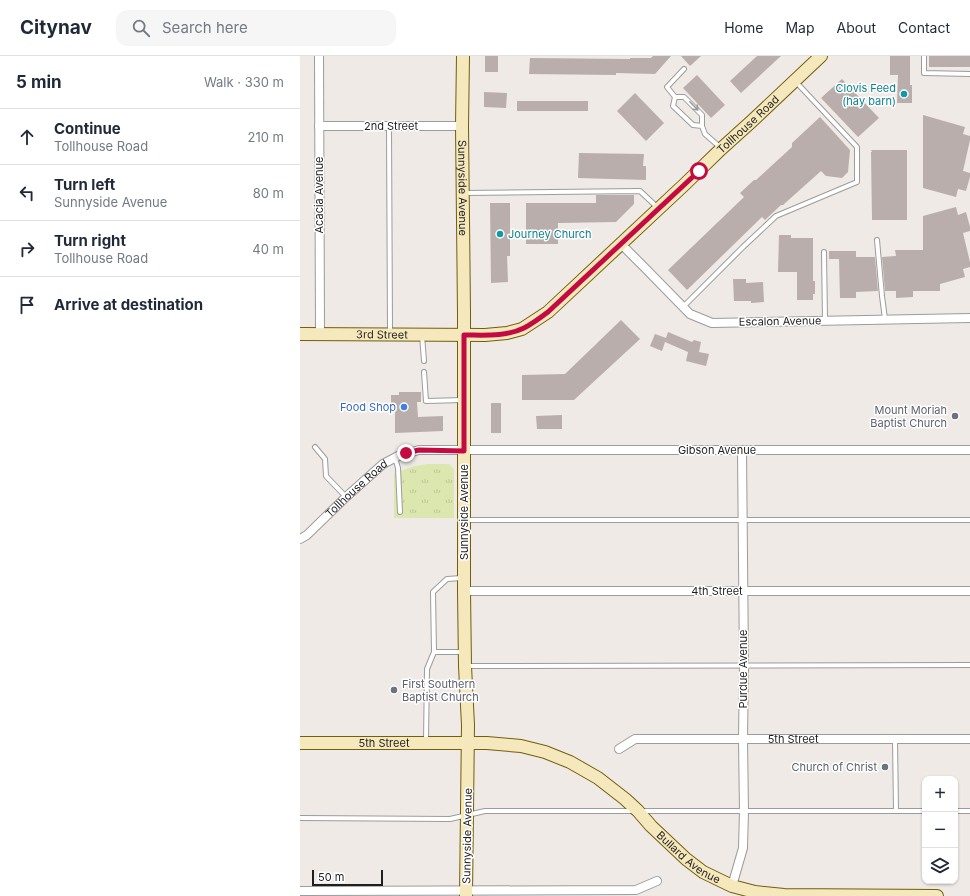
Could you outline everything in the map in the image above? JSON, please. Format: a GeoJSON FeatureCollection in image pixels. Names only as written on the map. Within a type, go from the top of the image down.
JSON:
{"type":"FeatureCollection","features":[{"type":"Feature","properties":{"kind":"main road","name":"Sunnyside Avenue"},"geometry":{"type":"LineString","coordinates":[[463,56],[464,591],[465,666],[468,725],[466,893]]}},
{"type":"Feature","properties":{"kind":"main road","name":"Tollhouse Road"},"geometry":{"type":"LineString","coordinates":[[464,335],[489,335],[507,333],[522,329],[548,312],[821,56]]}},
{"type":"Feature","properties":{"kind":"main road","name":"3rd Street"},"geometry":{"type":"LineString","coordinates":[[300,334],[464,335]]}},
{"type":"Feature","properties":{"kind":"main road","name":"5th Street"},"geometry":{"type":"LineString","coordinates":[[300,743],[468,743]]}},
{"type":"Feature","properties":{"kind":"main road","name":"Bullard Avenue"},"geometry":{"type":"LineString","coordinates":[[468,743],[521,746],[545,752],[570,762],[598,778],[638,811],[651,826],[686,859],[703,872],[732,886],[755,892],[784,895],[938,896]]}},
{"type":"Feature","properties":{"kind":"street","name":"Acacia Avenue"},"geometry":{"type":"LineString","coordinates":[[319,56],[320,334]]}},
{"type":"Feature","properties":{"kind":"street","name":"2nd Street"},"geometry":{"type":"LineString","coordinates":[[319,126],[462,126]]}},
{"type":"Feature","properties":{"kind":"street","name":"Escalon Avenue"},"geometry":{"type":"LineString","coordinates":[[621,244],[690,314],[712,323],[970,318]]}},
{"type":"Feature","properties":{"kind":"street","name":"Tollhouse Road"},"geometry":{"type":"LineString","coordinates":[[302,538],[383,464],[395,457],[419,450],[464,451]]}},
{"type":"Feature","properties":{"kind":"street","name":"Purdue Avenue"},"geometry":{"type":"LineString","coordinates":[[732,886],[743,848],[744,811],[744,591],[742,450]]}},
{"type":"Feature","properties":{"kind":"street","name":"Gibson Avenue"},"geometry":{"type":"LineString","coordinates":[[464,451],[970,450]]}},
{"type":"Feature","properties":{"kind":"street","name":"4th Street"},"geometry":{"type":"LineString","coordinates":[[464,591],[970,591]]}},
{"type":"Feature","properties":{"kind":"street","name":"5th Street"},"geometry":{"type":"LineString","coordinates":[[619,749],[635,739],[970,739]]}},
{"type":"Feature","properties":{"kind":"street"},"geometry":{"type":"LineString","coordinates":[[300,891],[583,893],[636,890],[657,882]]}},
{"type":"Feature","properties":{"kind":"lane"},"geometry":{"type":"LineString","coordinates":[[924,56],[924,73],[970,74]]}},
{"type":"Feature","properties":{"kind":"lane"},"geometry":{"type":"LineString","coordinates":[[684,69],[666,87],[675,96],[684,97],[702,115],[702,126],[705,134],[721,149]]}},
{"type":"Feature","properties":{"kind":"lane"},"geometry":{"type":"LineString","coordinates":[[683,307],[776,216],[857,182],[857,147],[795,81]]}},
{"type":"Feature","properties":{"kind":"lane"},"geometry":{"type":"LineString","coordinates":[[675,96],[673,106],[693,125],[702,126]]}},
{"type":"Feature","properties":{"kind":"lane"},"geometry":{"type":"LineString","coordinates":[[389,126],[390,335]]}},
{"type":"Feature","properties":{"kind":"lane"},"geometry":{"type":"LineString","coordinates":[[463,193],[640,192],[658,209]]}},
{"type":"Feature","properties":{"kind":"lane"},"geometry":{"type":"LineString","coordinates":[[877,240],[885,319]]}},
{"type":"Feature","properties":{"kind":"lane"},"geometry":{"type":"LineString","coordinates":[[824,252],[825,320]]}},
{"type":"Feature","properties":{"kind":"lane"},"geometry":{"type":"LineString","coordinates":[[422,335],[424,362]]}},
{"type":"Feature","properties":{"kind":"lane"},"geometry":{"type":"LineString","coordinates":[[424,372],[426,401],[464,400]]}},
{"type":"Feature","properties":{"kind":"lane"},"geometry":{"type":"LineString","coordinates":[[315,447],[325,459],[326,476],[346,497]]}},
{"type":"Feature","properties":{"kind":"lane"},"geometry":{"type":"LineString","coordinates":[[395,457],[398,468],[400,512]]}},
{"type":"Feature","properties":{"kind":"lane"},"geometry":{"type":"LineString","coordinates":[[464,520],[970,520]]}},
{"type":"Feature","properties":{"kind":"lane"},"geometry":{"type":"LineString","coordinates":[[426,742],[427,669],[434,652],[433,592],[447,579],[464,578]]}},
{"type":"Feature","properties":{"kind":"lane"},"geometry":{"type":"LineString","coordinates":[[434,652],[465,652]]}},
{"type":"Feature","properties":{"kind":"lane"},"geometry":{"type":"LineString","coordinates":[[465,666],[970,665]]}},
{"type":"Feature","properties":{"kind":"lane"},"geometry":{"type":"LineString","coordinates":[[895,739],[896,812]]}},
{"type":"Feature","properties":{"kind":"lane"},"geometry":{"type":"LineString","coordinates":[[300,818],[450,818],[485,811],[922,812]]}},
{"type":"Feature","properties":{"kind":"lane"},"geometry":{"type":"LineString","coordinates":[[958,812],[970,812]]}},
{"type":"Feature","properties":{"kind":"green space"},"geometry":{"type":"Polygon","coordinates":[[[427,464],[449,464],[454,469],[454,518],[394,518],[394,473],[415,466],[427,464]]]}},
{"type":"Feature","properties":{"kind":"building"},"geometry":{"type":"Polygon","coordinates":[[[485,56],[498,56],[498,72],[485,72],[485,56]]]}},
{"type":"Feature","properties":{"kind":"building"},"geometry":{"type":"Polygon","coordinates":[[[653,56],[671,56],[655,74],[529,74],[530,58],[630,59],[651,58],[653,56]]]}},
{"type":"Feature","properties":{"kind":"building"},"geometry":{"type":"Polygon","coordinates":[[[681,56],[701,56],[690,66],[681,56]]]}},
{"type":"Feature","properties":{"kind":"building"},"geometry":{"type":"Polygon","coordinates":[[[757,56],[781,56],[741,93],[730,81],[757,56]]]}},
{"type":"Feature","properties":{"kind":"building"},"geometry":{"type":"Polygon","coordinates":[[[890,56],[910,56],[910,85],[912,85],[912,103],[897,103],[898,75],[890,75],[890,56]]]}},
{"type":"Feature","properties":{"kind":"building"},"geometry":{"type":"Polygon","coordinates":[[[929,56],[970,56],[970,67],[929,67],[929,56]]]}},
{"type":"Feature","properties":{"kind":"building"},"geometry":{"type":"Polygon","coordinates":[[[697,75],[725,105],[711,118],[683,88],[697,75]]]}},
{"type":"Feature","properties":{"kind":"building"},"geometry":{"type":"Polygon","coordinates":[[[842,79],[879,118],[858,137],[821,98],[842,79]]]}},
{"type":"Feature","properties":{"kind":"building"},"geometry":{"type":"Polygon","coordinates":[[[484,92],[507,93],[506,108],[484,107],[484,92]]]}},
{"type":"Feature","properties":{"kind":"building"},"geometry":{"type":"Polygon","coordinates":[[[635,93],[664,123],[646,141],[617,111],[635,93]]]}},
{"type":"Feature","properties":{"kind":"building"},"geometry":{"type":"Polygon","coordinates":[[[517,101],[588,101],[588,111],[517,111],[517,101]]]}},
{"type":"Feature","properties":{"kind":"building"},"geometry":{"type":"Polygon","coordinates":[[[923,115],[965,127],[963,134],[970,136],[963,171],[970,173],[970,177],[966,191],[958,189],[956,197],[923,188],[923,115]]]}},
{"type":"Feature","properties":{"kind":"building"},"geometry":{"type":"Polygon","coordinates":[[[820,117],[850,150],[848,172],[842,178],[826,176],[821,171],[765,220],[762,217],[687,290],[668,270],[744,197],[740,193],[792,147],[792,143],[820,117]]]}},
{"type":"Feature","properties":{"kind":"building"},"geometry":{"type":"Polygon","coordinates":[[[871,150],[907,150],[907,220],[872,220],[871,150]]]}},
{"type":"Feature","properties":{"kind":"building"},"geometry":{"type":"Polygon","coordinates":[[[579,153],[644,154],[643,166],[646,166],[646,180],[578,178],[579,153]]]}},
{"type":"Feature","properties":{"kind":"building"},"geometry":{"type":"Polygon","coordinates":[[[596,195],[634,195],[634,204],[616,222],[558,223],[558,244],[526,244],[526,203],[596,203],[596,195]]]}},
{"type":"Feature","properties":{"kind":"building"},"geometry":{"type":"Polygon","coordinates":[[[490,203],[510,203],[510,256],[507,256],[508,282],[491,283],[490,203]]]}},
{"type":"Feature","properties":{"kind":"building"},"geometry":{"type":"Polygon","coordinates":[[[956,207],[958,215],[966,212],[970,227],[970,231],[963,233],[970,262],[970,267],[963,269],[965,277],[940,284],[940,291],[913,291],[913,297],[896,298],[896,291],[885,291],[882,257],[896,256],[895,250],[923,250],[923,216],[956,207]]]}},
{"type":"Feature","properties":{"kind":"building"},"geometry":{"type":"Polygon","coordinates":[[[779,235],[791,235],[791,238],[813,238],[813,281],[815,281],[815,294],[813,294],[813,300],[797,300],[797,272],[778,272],[779,235]]]}},
{"type":"Feature","properties":{"kind":"building"},"geometry":{"type":"Polygon","coordinates":[[[829,251],[856,251],[856,257],[875,257],[878,291],[856,292],[856,298],[840,298],[839,259],[829,259],[829,251]]]}},
{"type":"Feature","properties":{"kind":"building"},"geometry":{"type":"Polygon","coordinates":[[[733,279],[746,279],[746,283],[763,282],[764,302],[751,303],[751,301],[734,301],[733,279]]]}},
{"type":"Feature","properties":{"kind":"building"},"geometry":{"type":"Polygon","coordinates":[[[621,320],[640,339],[574,400],[522,400],[522,375],[565,374],[621,320]]]}},
{"type":"Feature","properties":{"kind":"building"},"geometry":{"type":"Polygon","coordinates":[[[668,332],[692,342],[694,340],[701,342],[699,352],[709,354],[706,366],[686,361],[688,352],[665,342],[662,351],[650,346],[655,334],[666,338],[668,332]]]}},
{"type":"Feature","properties":{"kind":"building"},"geometry":{"type":"Polygon","coordinates":[[[399,392],[421,392],[421,402],[417,402],[418,417],[443,416],[443,431],[395,433],[395,412],[391,412],[391,395],[399,395],[399,392]]]}},
{"type":"Feature","properties":{"kind":"building"},"geometry":{"type":"Polygon","coordinates":[[[491,403],[501,403],[501,433],[491,433],[491,403]]]}},
{"type":"Feature","properties":{"kind":"building"},"geometry":{"type":"Polygon","coordinates":[[[562,415],[562,429],[537,429],[536,416],[562,415]]]}},
{"type":"Feature","properties":{"kind":"place","name":"Clovis Feed (hay barn)"},"geometry":{"type":"Point","coordinates":[904,94]}},
{"type":"Feature","properties":{"kind":"place","name":"Journey Church"},"geometry":{"type":"Point","coordinates":[500,234]}},
{"type":"Feature","properties":{"kind":"place","name":"Food Shop"},"geometry":{"type":"Point","coordinates":[404,407]}},
{"type":"Feature","properties":{"kind":"place","name":"Mount Moriah Baptist Church"},"geometry":{"type":"Point","coordinates":[955,416]}},
{"type":"Feature","properties":{"kind":"place","name":"First Southern Baptist Church"},"geometry":{"type":"Point","coordinates":[394,690]}},
{"type":"Feature","properties":{"kind":"place","name":"Church of Christ"},"geometry":{"type":"Point","coordinates":[885,767]}},
{"type":"Feature","properties":{"kind":"route"},"geometry":{"type":"LineString","coordinates":[[406,453],[419,450],[464,451],[464,335],[489,335],[507,333],[522,329],[548,312],[699,171]]}}]}
